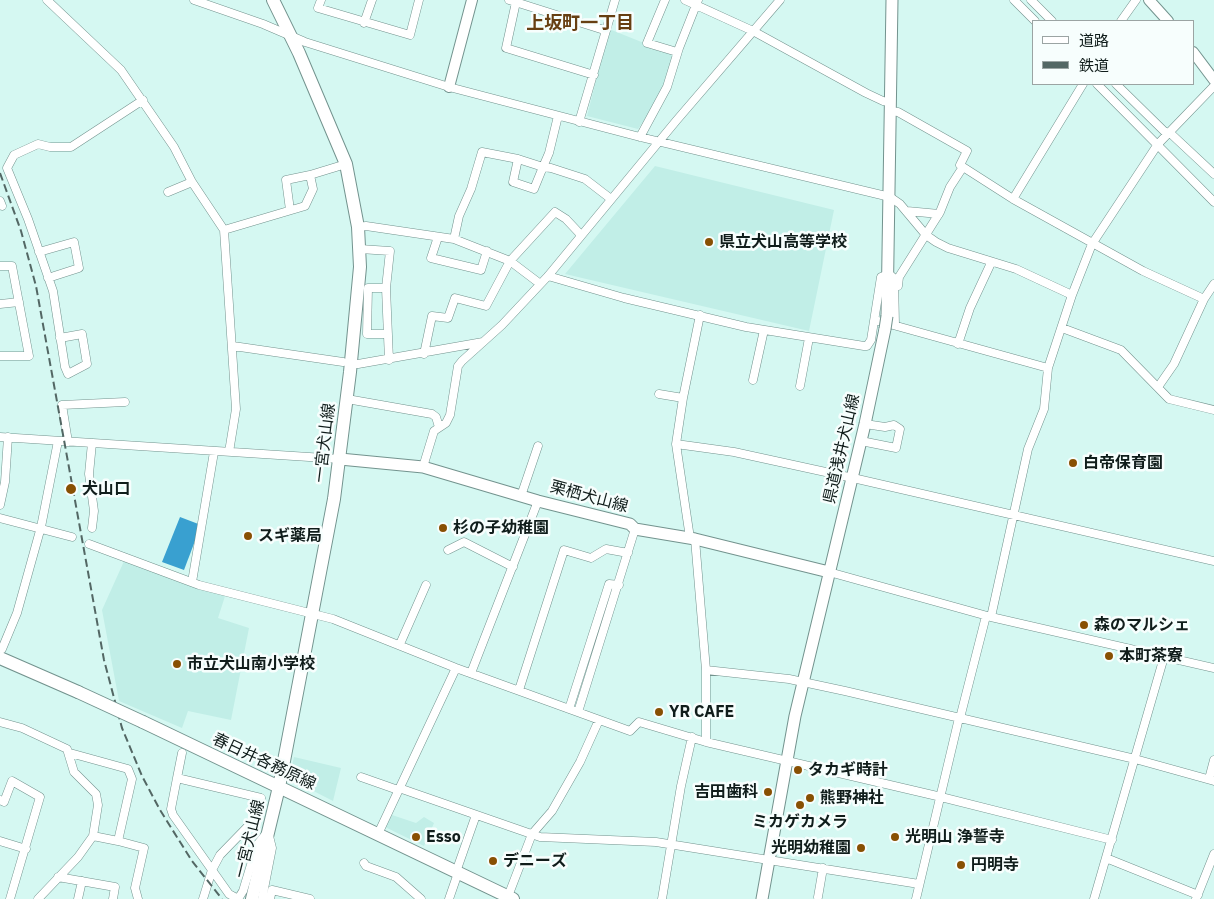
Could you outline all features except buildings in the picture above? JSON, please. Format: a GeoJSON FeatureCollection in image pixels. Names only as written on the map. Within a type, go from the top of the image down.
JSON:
{"type":"FeatureCollection","features":[{"type":"Feature","properties":{"kind":"main road","name":"一宮犬山線"},"geometry":{"type":"LineString","coordinates":[[252,899],[279,787],[340,459],[358,300],[360,249],[358,226],[346,164],[299,53],[273,0]]}},
{"type":"Feature","properties":{"kind":"main road","name":"県道浅井犬山線"},"geometry":{"type":"LineString","coordinates":[[762,899],[803,682],[853,478],[887,315],[892,0]]}},
{"type":"Feature","properties":{"kind":"main road","name":"栗栖犬山線"},"geometry":{"type":"LineString","coordinates":[[340,459],[423,467],[538,501],[630,524],[635,529],[692,538],[829,572]]}},
{"type":"Feature","properties":{"kind":"main road","name":"春日井各務原線"},"geometry":{"type":"LineString","coordinates":[[1,654],[509,898]]}},
{"type":"Feature","properties":{"kind":"street"},"geometry":{"type":"LineString","coordinates":[[47,0],[120,70],[143,100],[174,147],[192,182],[224,230],[236,412],[230,452]]}},
{"type":"Feature","properties":{"kind":"street"},"geometry":{"type":"LineString","coordinates":[[194,0],[263,24],[289,36],[449,87],[658,142],[890,197],[907,212],[926,234],[948,248],[1016,270],[1072,295]]}},
{"type":"Feature","properties":{"kind":"street"},"geometry":{"type":"LineString","coordinates":[[321,0],[318,8],[410,35],[419,0]]}},
{"type":"Feature","properties":{"kind":"street"},"geometry":{"type":"LineString","coordinates":[[364,23],[372,0]]}},
{"type":"Feature","properties":{"kind":"street"},"geometry":{"type":"LineString","coordinates":[[449,87],[472,0]]}},
{"type":"Feature","properties":{"kind":"street"},"geometry":{"type":"LineString","coordinates":[[579,122],[614,0]]}},
{"type":"Feature","properties":{"kind":"street"},"geometry":{"type":"LineString","coordinates":[[665,0],[647,43],[677,52]]}},
{"type":"Feature","properties":{"kind":"street"},"geometry":{"type":"LineString","coordinates":[[685,0],[697,3],[753,31],[883,101],[898,112],[967,150],[960,165],[962,167],[950,187],[939,214],[899,277],[895,325]]}},
{"type":"Feature","properties":{"kind":"street"},"geometry":{"type":"LineString","coordinates":[[423,467],[434,431],[446,423],[450,415],[458,366],[502,325],[548,276],[658,142],[780,0]]}},
{"type":"Feature","properties":{"kind":"street"},"geometry":{"type":"LineString","coordinates":[[1014,0],[1034,20]]}},
{"type":"Feature","properties":{"kind":"street"},"geometry":{"type":"LineString","coordinates":[[1031,0],[1051,20]]}},
{"type":"Feature","properties":{"kind":"street"},"geometry":{"type":"LineString","coordinates":[[1122,20],[1136,0]]}},
{"type":"Feature","properties":{"kind":"street"},"geometry":{"type":"LineString","coordinates":[[1149,0],[1167,20]]}},
{"type":"Feature","properties":{"kind":"street"},"geometry":{"type":"LineString","coordinates":[[594,75],[506,48],[512,1],[604,30]]}},
{"type":"Feature","properties":{"kind":"street"},"geometry":{"type":"LineString","coordinates":[[640,137],[668,87],[677,52],[697,3]]}},
{"type":"Feature","properties":{"kind":"street"},"geometry":{"type":"LineString","coordinates":[[1194,53],[1214,80]]}},
{"type":"Feature","properties":{"kind":"street"},"geometry":{"type":"LineString","coordinates":[[1013,199],[1082,85]]}},
{"type":"Feature","properties":{"kind":"street"},"geometry":{"type":"LineString","coordinates":[[1098,85],[1214,202]]}},
{"type":"Feature","properties":{"kind":"street"},"geometry":{"type":"LineString","coordinates":[[1117,85],[1214,174]]}},
{"type":"Feature","properties":{"kind":"street"},"geometry":{"type":"LineString","coordinates":[[916,899],[959,718],[988,616],[1028,449],[1044,409],[1048,368],[1072,295],[1092,244],[1158,144],[1214,86]]}},
{"type":"Feature","properties":{"kind":"street"},"geometry":{"type":"LineString","coordinates":[[60,338],[82,334],[87,364],[68,374],[65,367],[48,278],[28,219],[7,168],[14,155],[38,144],[50,147],[71,147],[143,100]]}},
{"type":"Feature","properties":{"kind":"street"},"geometry":{"type":"LineString","coordinates":[[518,159],[513,182],[534,189],[543,167],[558,116]]}},
{"type":"Feature","properties":{"kind":"street"},"geometry":{"type":"LineString","coordinates":[[454,239],[459,216],[471,188],[482,152],[518,159],[585,179],[611,198]]}},
{"type":"Feature","properties":{"kind":"street"},"geometry":{"type":"LineString","coordinates":[[290,210],[286,180],[346,164]]}},
{"type":"Feature","properties":{"kind":"street"},"geometry":{"type":"LineString","coordinates":[[962,167],[1013,199],[1092,244],[1204,299]]}},
{"type":"Feature","properties":{"kind":"street"},"geometry":{"type":"LineString","coordinates":[[224,230],[305,206],[311,197],[313,189],[310,175]]}},
{"type":"Feature","properties":{"kind":"street"},"geometry":{"type":"LineString","coordinates":[[168,192],[192,182]]}},
{"type":"Feature","properties":{"kind":"street"},"geometry":{"type":"LineString","coordinates":[[0,201],[2,206],[0,206]]}},
{"type":"Feature","properties":{"kind":"street"},"geometry":{"type":"LineString","coordinates":[[424,354],[432,316],[448,318],[455,298],[486,306],[510,261],[555,212],[566,219],[581,235]]}},
{"type":"Feature","properties":{"kind":"street"},"geometry":{"type":"LineString","coordinates":[[907,212],[939,214]]}},
{"type":"Feature","properties":{"kind":"street"},"geometry":{"type":"LineString","coordinates":[[358,226],[454,239],[510,261],[539,284]]}},
{"type":"Feature","properties":{"kind":"street"},"geometry":{"type":"LineString","coordinates":[[438,237],[431,258],[481,270],[487,252]]}},
{"type":"Feature","properties":{"kind":"street"},"geometry":{"type":"LineString","coordinates":[[39,252],[74,242],[79,268],[48,278]]}},
{"type":"Feature","properties":{"kind":"street"},"geometry":{"type":"LineString","coordinates":[[360,249],[390,251],[386,288],[389,360]]}},
{"type":"Feature","properties":{"kind":"street"},"geometry":{"type":"LineString","coordinates":[[958,344],[970,308],[991,262]]}},
{"type":"Feature","properties":{"kind":"street"},"geometry":{"type":"LineString","coordinates":[[0,266],[12,266],[29,356],[0,356]]}},
{"type":"Feature","properties":{"kind":"street"},"geometry":{"type":"LineString","coordinates":[[548,276],[624,298],[764,330],[867,346],[871,340],[881,277],[889,274],[894,278],[896,297]]}},
{"type":"Feature","properties":{"kind":"street"},"geometry":{"type":"LineString","coordinates":[[1158,387],[1174,364],[1204,299],[1214,284]]}},
{"type":"Feature","properties":{"kind":"street"},"geometry":{"type":"LineString","coordinates":[[386,288],[368,288],[367,334],[388,334]]}},
{"type":"Feature","properties":{"kind":"street"},"geometry":{"type":"LineString","coordinates":[[0,304],[19,302]]}},
{"type":"Feature","properties":{"kind":"street"},"geometry":{"type":"LineString","coordinates":[[700,315],[683,398],[676,444],[692,538],[706,670],[706,742]]}},
{"type":"Feature","properties":{"kind":"street"},"geometry":{"type":"LineString","coordinates":[[874,320],[1048,368]]}},
{"type":"Feature","properties":{"kind":"street"},"geometry":{"type":"LineString","coordinates":[[1062,328],[1121,350],[1169,399],[1214,410]]}},
{"type":"Feature","properties":{"kind":"street"},"geometry":{"type":"LineString","coordinates":[[753,380],[764,330]]}},
{"type":"Feature","properties":{"kind":"street"},"geometry":{"type":"LineString","coordinates":[[800,386],[809,338]]}},
{"type":"Feature","properties":{"kind":"street"},"geometry":{"type":"LineString","coordinates":[[358,364],[424,354],[483,342]]}},
{"type":"Feature","properties":{"kind":"street"},"geometry":{"type":"LineString","coordinates":[[233,346],[342,362]]}},
{"type":"Feature","properties":{"kind":"street"},"geometry":{"type":"LineString","coordinates":[[659,394],[683,398]]}},
{"type":"Feature","properties":{"kind":"street"},"geometry":{"type":"LineString","coordinates":[[347,399],[432,414],[439,427]]}},
{"type":"Feature","properties":{"kind":"street"},"geometry":{"type":"LineString","coordinates":[[68,442],[62,405],[125,402]]}},
{"type":"Feature","properties":{"kind":"street"},"geometry":{"type":"LineString","coordinates":[[861,441],[896,448],[900,429],[894,425],[885,427],[865,424]]}},
{"type":"Feature","properties":{"kind":"street"},"geometry":{"type":"LineString","coordinates":[[0,505],[5,482],[4,437],[340,459]]}},
{"type":"Feature","properties":{"kind":"street"},"geometry":{"type":"LineString","coordinates":[[1,654],[17,613],[41,527],[58,441]]}},
{"type":"Feature","properties":{"kind":"street"},"geometry":{"type":"LineString","coordinates":[[92,443],[89,474],[94,511],[92,528]]}},
{"type":"Feature","properties":{"kind":"street"},"geometry":{"type":"LineString","coordinates":[[676,444],[734,452],[1214,561]]}},
{"type":"Feature","properties":{"kind":"street"},"geometry":{"type":"LineString","coordinates":[[521,496],[538,446]]}},
{"type":"Feature","properties":{"kind":"street"},"geometry":{"type":"LineString","coordinates":[[192,582],[214,452]]}},
{"type":"Feature","properties":{"kind":"street"},"geometry":{"type":"LineString","coordinates":[[471,673],[538,501]]}},
{"type":"Feature","properties":{"kind":"street"},"geometry":{"type":"LineString","coordinates":[[0,518],[41,527],[72,537]]}},
{"type":"Feature","properties":{"kind":"street"},"geometry":{"type":"LineString","coordinates":[[578,712],[635,529]]}},
{"type":"Feature","properties":{"kind":"street"},"geometry":{"type":"LineString","coordinates":[[448,550],[464,542],[513,567]]}},
{"type":"Feature","properties":{"kind":"street"},"geometry":{"type":"LineString","coordinates":[[89,544],[192,582],[311,613],[400,644],[456,668],[630,731],[639,722],[706,742],[940,796],[1112,840]]}},
{"type":"Feature","properties":{"kind":"street"},"geometry":{"type":"LineString","coordinates":[[519,690],[564,550],[591,558],[606,550],[628,553]]}},
{"type":"Feature","properties":{"kind":"street"},"geometry":{"type":"LineString","coordinates":[[829,572],[988,616],[1214,668]]}},
{"type":"Feature","properties":{"kind":"street"},"geometry":{"type":"LineString","coordinates":[[569,709],[609,584],[619,585]]}},
{"type":"Feature","properties":{"kind":"street"},"geometry":{"type":"LineString","coordinates":[[400,644],[426,585]]}},
{"type":"Feature","properties":{"kind":"street"},"geometry":{"type":"LineString","coordinates":[[1094,899],[1164,657]]}},
{"type":"Feature","properties":{"kind":"street"},"geometry":{"type":"LineString","coordinates":[[378,834],[456,668]]}},
{"type":"Feature","properties":{"kind":"street"},"geometry":{"type":"LineString","coordinates":[[706,670],[803,682],[1135,759],[1211,780],[1214,760]]}},
{"type":"Feature","properties":{"kind":"street"},"geometry":{"type":"LineString","coordinates":[[509,898],[532,834],[552,811],[580,762],[599,720]]}},
{"type":"Feature","properties":{"kind":"street"},"geometry":{"type":"LineString","coordinates":[[0,722],[22,728],[67,749],[70,753],[74,772],[96,794],[98,805],[93,836],[78,857],[38,899]]}},
{"type":"Feature","properties":{"kind":"street"},"geometry":{"type":"LineString","coordinates":[[662,899],[692,737]]}},
{"type":"Feature","properties":{"kind":"street"},"geometry":{"type":"LineString","coordinates":[[70,753],[128,769],[132,779],[118,841]]}},
{"type":"Feature","properties":{"kind":"street"},"geometry":{"type":"LineString","coordinates":[[182,753],[171,809],[173,815],[229,894],[238,899],[243,891],[257,845],[268,832]]}},
{"type":"Feature","properties":{"kind":"street"},"geometry":{"type":"LineString","coordinates":[[361,777],[532,834],[550,838],[627,840],[671,844],[919,884]]}},
{"type":"Feature","properties":{"kind":"street"},"geometry":{"type":"LineString","coordinates":[[177,778],[261,798],[256,818],[220,855],[212,870],[204,899]]}},
{"type":"Feature","properties":{"kind":"street"},"geometry":{"type":"LineString","coordinates":[[0,800],[4,802],[12,781],[40,797],[10,899]]}},
{"type":"Feature","properties":{"kind":"street"},"geometry":{"type":"LineString","coordinates":[[449,899],[476,815]]}},
{"type":"Feature","properties":{"kind":"street"},"geometry":{"type":"LineString","coordinates":[[262,899],[272,848],[268,832]]}},
{"type":"Feature","properties":{"kind":"street"},"geometry":{"type":"LineString","coordinates":[[93,836],[144,848],[135,888],[138,899]]}},
{"type":"Feature","properties":{"kind":"street"},"geometry":{"type":"LineString","coordinates":[[0,841],[26,849]]}},
{"type":"Feature","properties":{"kind":"street"},"geometry":{"type":"LineString","coordinates":[[1106,858],[1197,897],[1214,854]]}},
{"type":"Feature","properties":{"kind":"street"},"geometry":{"type":"LineString","coordinates":[[364,863],[366,866],[396,877],[421,899]]}},
{"type":"Feature","properties":{"kind":"street"},"geometry":{"type":"LineString","coordinates":[[818,897],[823,868]]}},
{"type":"Feature","properties":{"kind":"street"},"geometry":{"type":"LineString","coordinates":[[58,877],[116,887],[113,899]]}},
{"type":"Feature","properties":{"kind":"street"},"geometry":{"type":"LineString","coordinates":[[78,899],[82,881]]}},
{"type":"Feature","properties":{"kind":"street"},"geometry":{"type":"LineString","coordinates":[[270,899],[272,890],[310,899]]}},
{"type":"Feature","properties":{"kind":"shaded area"},"geometry":{"type":"Polygon","coordinates":[[[609,29],[674,55],[665,90],[638,129],[587,116],[609,29]]]}},
{"type":"Feature","properties":{"kind":"shaded area","name":"県立犬山高等学校"},"geometry":{"type":"Polygon","coordinates":[[[655,166],[834,210],[809,331],[565,274],[655,166]]]}},
{"type":"Feature","properties":{"kind":"shaded area","name":"市立犬山南小学校"},"geometry":{"type":"Polygon","coordinates":[[[125,559],[226,593],[218,618],[249,628],[231,720],[188,711],[182,728],[119,701],[102,610],[125,559]]]}},
{"type":"Feature","properties":{"kind":"shaded area"},"geometry":{"type":"Polygon","coordinates":[[[294,757],[341,768],[333,801],[294,781],[290,774],[294,757]]]}},
{"type":"Feature","properties":{"kind":"shaded area","name":"Esso"},"geometry":{"type":"Polygon","coordinates":[[[392,815],[416,823],[424,817],[434,823],[424,846],[385,827],[392,815]]]}},
{"type":"Feature","properties":{"kind":"water"},"geometry":{"type":"Polygon","coordinates":[[[180,517],[201,525],[184,570],[162,562],[180,517]]]}},
{"type":"Feature","properties":{"kind":"railway"},"geometry":{"type":"LineString","coordinates":[[0,173],[21,231],[36,286],[104,660],[122,728],[142,776],[160,810],[192,861],[222,899]]}},
{"type":"Feature","properties":{"kind":"place","name":"県立犬山高等学校"},"geometry":{"type":"Point","coordinates":[709,242]}},
{"type":"Feature","properties":{"kind":"place","name":"白帝保育園"},"geometry":{"type":"Point","coordinates":[1073,463]}},
{"type":"Feature","properties":{"kind":"place","name":"犬山口"},"geometry":{"type":"Point","coordinates":[71,489]}},
{"type":"Feature","properties":{"kind":"place","name":"杉の子幼稚園"},"geometry":{"type":"Point","coordinates":[443,528]}},
{"type":"Feature","properties":{"kind":"place","name":"スギ薬局"},"geometry":{"type":"Point","coordinates":[248,536]}},
{"type":"Feature","properties":{"kind":"place","name":"森のマルシェ"},"geometry":{"type":"Point","coordinates":[1084,625]}},
{"type":"Feature","properties":{"kind":"place","name":"本町茶寮"},"geometry":{"type":"Point","coordinates":[1109,656]}},
{"type":"Feature","properties":{"kind":"place","name":"市立犬山南小学校"},"geometry":{"type":"Point","coordinates":[177,664]}},
{"type":"Feature","properties":{"kind":"place","name":"YR CAFE"},"geometry":{"type":"Point","coordinates":[659,712]}},
{"type":"Feature","properties":{"kind":"place","name":"タカギ時計"},"geometry":{"type":"Point","coordinates":[798,770]}},
{"type":"Feature","properties":{"kind":"place","name":"吉田歯科"},"geometry":{"type":"Point","coordinates":[768,792]}},
{"type":"Feature","properties":{"kind":"place","name":"熊野神社"},"geometry":{"type":"Point","coordinates":[810,798]}},
{"type":"Feature","properties":{"kind":"place","name":"ミカゲカメラ"},"geometry":{"type":"Point","coordinates":[800,805]}},
{"type":"Feature","properties":{"kind":"place","name":"Esso"},"geometry":{"type":"Point","coordinates":[416,837]}},
{"type":"Feature","properties":{"kind":"place","name":"光明山 浄誓寺"},"geometry":{"type":"Point","coordinates":[895,837]}},
{"type":"Feature","properties":{"kind":"place","name":"光明幼稚園"},"geometry":{"type":"Point","coordinates":[861,848]}},
{"type":"Feature","properties":{"kind":"place","name":"デニーズ"},"geometry":{"type":"Point","coordinates":[493,861]}},
{"type":"Feature","properties":{"kind":"place","name":"円明寺"},"geometry":{"type":"Point","coordinates":[961,865]}},
{"type":"Feature","properties":{"kind":"district","name":"上坂町一丁目"},"geometry":{"type":"Point","coordinates":[580,24]}}]}
